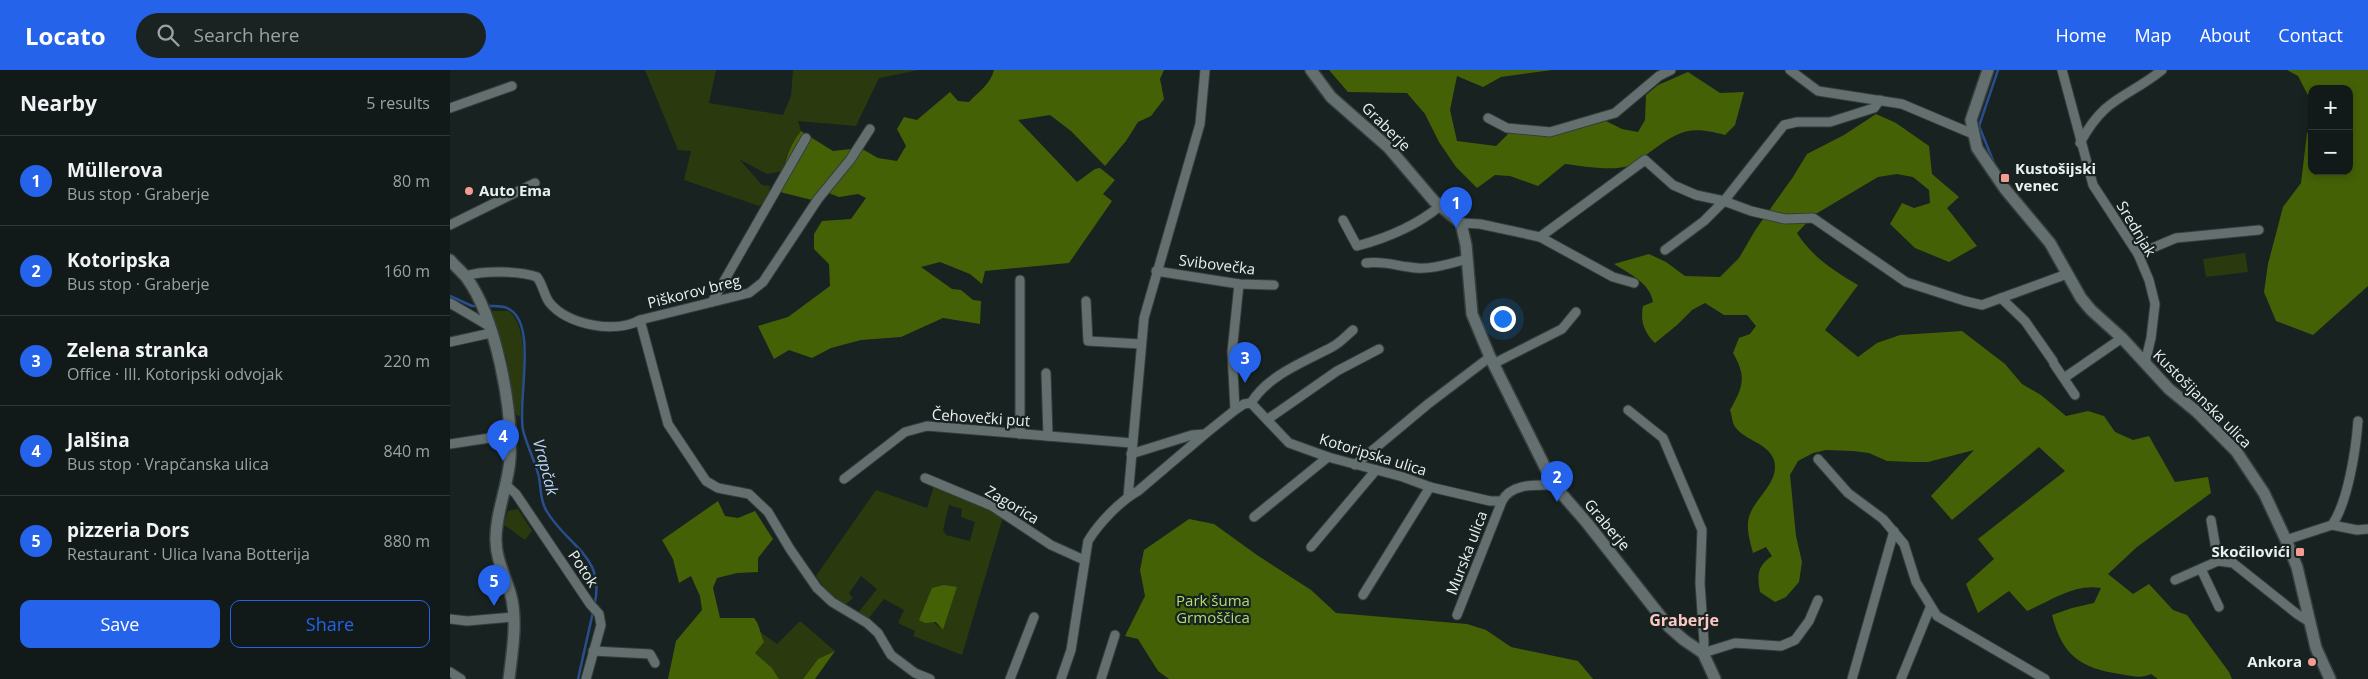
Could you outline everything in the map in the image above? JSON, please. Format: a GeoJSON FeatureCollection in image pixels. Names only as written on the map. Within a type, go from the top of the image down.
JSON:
{"type":"FeatureCollection","features":[{"type":"Feature","properties":{"kind":"street"},"geometry":{"type":"LineString","coordinates":[[1128,496],[1144,318],[1156,271],[1200,124],[1205,70]]}},
{"type":"Feature","properties":{"kind":"street","name":"Graberje"},"geometry":{"type":"LineString","coordinates":[[1311,70],[1331,97],[1388,147],[1440,206],[1461,222],[1467,259],[1472,314],[1492,360],[1554,485],[1587,522],[1669,626],[1684,640],[1703,653]]}},
{"type":"Feature","properties":{"kind":"street"},"geometry":{"type":"LineString","coordinates":[[1488,118],[1507,128],[1550,132],[1615,113],[1660,76],[1671,70]]}},
{"type":"Feature","properties":{"kind":"street"},"geometry":{"type":"LineString","coordinates":[[1790,70],[1818,91],[1880,100],[1912,108],[1973,134]]}},
{"type":"Feature","properties":{"kind":"street","name":"Kustošijanska ulica"},"geometry":{"type":"LineString","coordinates":[[1988,70],[1971,120],[1977,148],[1994,176],[2050,243],[2067,274],[2091,310],[2122,338],[2169,389],[2197,412],[2232,446],[2264,493],[2297,567],[2316,648],[2330,679]]}},
{"type":"Feature","properties":{"kind":"street","name":"Srednjak"},"geometry":{"type":"LineString","coordinates":[[2062,70],[2080,143],[2093,185],[2138,254],[2155,304],[2151,338],[2145,362]]}},
{"type":"Feature","properties":{"kind":"street"},"geometry":{"type":"LineString","coordinates":[[2080,143],[2091,122],[2110,103],[2162,70]]}},
{"type":"Feature","properties":{"kind":"street"},"geometry":{"type":"LineString","coordinates":[[450,108],[512,86]]}},
{"type":"Feature","properties":{"kind":"street"},"geometry":{"type":"LineString","coordinates":[[1665,250],[1704,222],[1724,202],[1784,125],[1797,122],[1830,122],[1874,108],[1880,100]]}},
{"type":"Feature","properties":{"kind":"street","name":"Piškorov breg"},"geometry":{"type":"LineString","coordinates":[[466,276],[497,273],[531,275],[540,281],[550,303],[570,318],[594,324],[620,326],[628,326],[640,320],[749,293],[763,282],[818,200],[850,160],[870,129]]}},
{"type":"Feature","properties":{"kind":"street"},"geometry":{"type":"LineString","coordinates":[[712,302],[806,138]]}},
{"type":"Feature","properties":{"kind":"street"},"geometry":{"type":"LineString","coordinates":[[1540,237],[1645,160],[1673,186],[1696,194],[1785,219],[1813,218],[1906,282],[1982,305],[2029,286],[2067,274]]}},
{"type":"Feature","properties":{"kind":"street"},"geometry":{"type":"LineString","coordinates":[[450,225],[535,183]]}},
{"type":"Feature","properties":{"kind":"street"},"geometry":{"type":"LineString","coordinates":[[1343,220],[1357,246],[1398,232],[1420,221],[1440,206]]}},
{"type":"Feature","properties":{"kind":"street"},"geometry":{"type":"LineString","coordinates":[[1461,222],[1480,224],[1540,237],[1612,277],[1634,283]]}},
{"type":"Feature","properties":{"kind":"street"},"geometry":{"type":"LineString","coordinates":[[2138,254],[2176,238],[2259,230]]}},
{"type":"Feature","properties":{"kind":"street"},"geometry":{"type":"LineString","coordinates":[[1366,263],[1381,262],[1410,268],[1426,268],[1467,259]]}},
{"type":"Feature","properties":{"kind":"street"},"geometry":{"type":"LineString","coordinates":[[450,260],[466,276],[482,308],[501,364],[510,435],[510,460],[496,530],[496,548],[511,598],[514,617],[509,679]]}},
{"type":"Feature","properties":{"kind":"street","name":"Svibovečka"},"geometry":{"type":"LineString","coordinates":[[1156,271],[1239,284],[1274,285]]}},
{"type":"Feature","properties":{"kind":"street"},"geometry":{"type":"LineString","coordinates":[[1020,280],[1020,434]]}},
{"type":"Feature","properties":{"kind":"street"},"geometry":{"type":"LineString","coordinates":[[1235,410],[1232,352],[1239,284]]}},
{"type":"Feature","properties":{"kind":"street"},"geometry":{"type":"LineString","coordinates":[[2001,298],[2025,322],[2075,395]]}},
{"type":"Feature","properties":{"kind":"street"},"geometry":{"type":"LineString","coordinates":[[1086,301],[1088,341],[1141,344]]}},
{"type":"Feature","properties":{"kind":"street"},"geometry":{"type":"LineString","coordinates":[[450,303],[490,329]]}},
{"type":"Feature","properties":{"kind":"street"},"geometry":{"type":"LineString","coordinates":[[1355,465],[1428,404],[1492,360],[1562,329],[1576,312]]}},
{"type":"Feature","properties":{"kind":"street"},"geometry":{"type":"LineString","coordinates":[[640,320],[668,424],[706,481],[718,488],[749,494],[768,512],[790,549],[818,588],[832,602],[867,623],[878,633],[891,654],[915,673],[930,679]]}},
{"type":"Feature","properties":{"kind":"street"},"geometry":{"type":"LineString","coordinates":[[450,342],[490,329]]}},
{"type":"Feature","properties":{"kind":"street"},"geometry":{"type":"LineString","coordinates":[[1061,679],[1072,650],[1088,541],[1097,525],[1128,496],[1138,491],[1235,410],[1244,404],[1251,403],[1256,394],[1272,381],[1304,360],[1334,346],[1353,330]]}},
{"type":"Feature","properties":{"kind":"street"},"geometry":{"type":"LineString","coordinates":[[2064,378],[2122,338]]}},
{"type":"Feature","properties":{"kind":"street"},"geometry":{"type":"LineString","coordinates":[[1268,419],[1337,372],[1379,349]]}},
{"type":"Feature","properties":{"kind":"street"},"geometry":{"type":"LineString","coordinates":[[1046,373],[1048,436]]}},
{"type":"Feature","properties":{"kind":"street","name":"Kotoripska ulica"},"geometry":{"type":"LineString","coordinates":[[1251,403],[1290,443],[1328,457],[1430,487],[1490,501],[1502,501]]}},
{"type":"Feature","properties":{"kind":"street"},"geometry":{"type":"LineString","coordinates":[[1628,410],[1663,438],[1702,530],[1700,583],[1703,653],[1715,679]]}},
{"type":"Feature","properties":{"kind":"street"},"geometry":{"type":"LineString","coordinates":[[2332,525],[2341,508],[2352,465],[2358,421]]}},
{"type":"Feature","properties":{"kind":"street","name":"Čehovečki put"},"geometry":{"type":"LineString","coordinates":[[844,479],[905,432],[927,426],[1132,443]]}},
{"type":"Feature","properties":{"kind":"street"},"geometry":{"type":"LineString","coordinates":[[1131,454],[1192,435],[1205,434]]}},
{"type":"Feature","properties":{"kind":"street"},"geometry":{"type":"LineString","coordinates":[[450,444],[510,435]]}},
{"type":"Feature","properties":{"kind":"street"},"geometry":{"type":"LineString","coordinates":[[1254,517],[1328,457]]}},
{"type":"Feature","properties":{"kind":"street"},"geometry":{"type":"LineString","coordinates":[[1818,459],[1848,493],[1884,519],[1904,544],[1916,582],[1930,608],[1948,624],[2008,656],[2045,679]]}},
{"type":"Feature","properties":{"kind":"street"},"geometry":{"type":"LineString","coordinates":[[1310,547],[1376,470]]}},
{"type":"Feature","properties":{"kind":"street","name":"Zagorica"},"geometry":{"type":"LineString","coordinates":[[925,478],[992,506],[1051,545],[1084,560]]}},
{"type":"Feature","properties":{"kind":"street","name":"Potok"},"geometry":{"type":"LineString","coordinates":[[506,484],[516,494],[592,606],[600,614],[601,625],[586,679]]}},
{"type":"Feature","properties":{"kind":"street"},"geometry":{"type":"LineString","coordinates":[[1502,501],[1504,496],[1514,489],[1554,485]]}},
{"type":"Feature","properties":{"kind":"street"},"geometry":{"type":"LineString","coordinates":[[1363,595],[1430,487]]}},
{"type":"Feature","properties":{"kind":"street","name":"Murska ulica"},"geometry":{"type":"LineString","coordinates":[[1457,616],[1502,501]]}},
{"type":"Feature","properties":{"kind":"street"},"geometry":{"type":"LineString","coordinates":[[2211,520],[2218,561]]}},
{"type":"Feature","properties":{"kind":"street"},"geometry":{"type":"LineString","coordinates":[[2286,540],[2332,525],[2357,530],[2368,529]]}},
{"type":"Feature","properties":{"kind":"street"},"geometry":{"type":"LineString","coordinates":[[1852,679],[1894,532]]}},
{"type":"Feature","properties":{"kind":"street"},"geometry":{"type":"LineString","coordinates":[[2175,580],[2218,561],[2233,563],[2297,614],[2308,620]]}},
{"type":"Feature","properties":{"kind":"street"},"geometry":{"type":"LineString","coordinates":[[2201,569],[2219,607]]}},
{"type":"Feature","properties":{"kind":"street"},"geometry":{"type":"LineString","coordinates":[[1703,653],[1735,643],[1781,646],[1795,640],[1809,620],[1818,600]]}},
{"type":"Feature","properties":{"kind":"street"},"geometry":{"type":"LineString","coordinates":[[1901,679],[1930,608]]}},
{"type":"Feature","properties":{"kind":"street"},"geometry":{"type":"LineString","coordinates":[[450,619],[467,621],[514,617]]}},
{"type":"Feature","properties":{"kind":"street"},"geometry":{"type":"LineString","coordinates":[[1010,679],[1034,617]]}},
{"type":"Feature","properties":{"kind":"street"},"geometry":{"type":"LineString","coordinates":[[1100,679],[1115,636]]}},
{"type":"Feature","properties":{"kind":"street"},"geometry":{"type":"LineString","coordinates":[[593,652],[650,654],[655,663]]}},
{"type":"Feature","properties":{"kind":"street"},"geometry":{"type":"LineString","coordinates":[[450,672],[461,679]]}},
{"type":"Feature","properties":{"kind":"green space"},"geometry":{"type":"Polygon","coordinates":[[[645,70],[716,70],[709,103],[783,115],[791,96],[793,70],[919,70],[879,78],[856,126],[798,121],[801,131],[789,150],[783,171],[767,174],[739,159],[762,185],[770,186],[768,199],[759,206],[684,180],[691,151],[678,150],[645,70]]]}},
{"type":"Feature","properties":{"kind":"green space"},"geometry":{"type":"Polygon","coordinates":[[[994,70],[1164,70],[1160,79],[1164,99],[1151,116],[1138,122],[1126,141],[1105,166],[1071,131],[1050,115],[1018,120],[1077,182],[1095,169],[1100,168],[1115,180],[1103,194],[1112,201],[1069,263],[985,271],[982,284],[970,274],[940,262],[921,267],[952,289],[961,290],[973,300],[981,301],[980,324],[943,318],[901,337],[861,340],[831,348],[812,358],[789,350],[774,359],[758,326],[788,317],[830,286],[829,264],[814,249],[814,234],[822,221],[851,219],[866,198],[858,194],[839,197],[826,192],[820,202],[780,192],[786,160],[792,145],[801,131],[833,151],[864,150],[878,158],[897,161],[906,146],[897,129],[904,117],[917,120],[950,92],[958,101],[969,102],[987,84],[994,70]]]}},
{"type":"Feature","properties":{"kind":"green space"},"geometry":{"type":"Polygon","coordinates":[[[1329,70],[1552,70],[1501,77],[1483,87],[1457,76],[1450,110],[1457,141],[1496,146],[1511,131],[1551,136],[1606,121],[1622,129],[1638,132],[1645,120],[1646,95],[1658,85],[1688,72],[1720,93],[1744,92],[1735,125],[1725,135],[1693,130],[1669,139],[1636,163],[1624,167],[1598,168],[1565,164],[1538,186],[1510,176],[1495,175],[1477,188],[1456,167],[1439,142],[1425,114],[1407,93],[1348,92],[1329,70]]]}},
{"type":"Feature","properties":{"kind":"green space"},"geometry":{"type":"Polygon","coordinates":[[[2287,70],[2368,70],[2368,286],[2313,335],[2276,321],[2264,292],[2268,264],[2283,207],[2301,183],[2307,133],[2308,175],[2353,175],[2353,85],[2308,85],[2308,95],[2298,76],[2287,70]]]}},
{"type":"Feature","properties":{"kind":"green space"},"geometry":{"type":"Polygon","coordinates":[[[1876,114],[1896,123],[1929,146],[1932,174],[1959,197],[1947,208],[1977,246],[1949,262],[1915,248],[1890,224],[1902,203],[1914,208],[1930,203],[1929,190],[1913,177],[1897,174],[1878,177],[1814,215],[1797,233],[1809,249],[1832,269],[1858,285],[1825,330],[1858,357],[1877,343],[1900,335],[1962,331],[2005,364],[2022,384],[2041,395],[2066,416],[2088,411],[2104,416],[2115,432],[2133,440],[2149,436],[2175,482],[2208,477],[2211,493],[2137,547],[2108,574],[2133,594],[2149,584],[2173,610],[2187,615],[2229,672],[2232,679],[2158,679],[2151,674],[2140,677],[2132,676],[2094,668],[2075,657],[2067,650],[2061,640],[2052,615],[2094,603],[2101,588],[2091,587],[2072,590],[2027,611],[2009,591],[1978,613],[1966,584],[1994,559],[1978,539],[2065,471],[2039,447],[1952,520],[1931,496],[1974,450],[1928,462],[1887,461],[1869,453],[1853,451],[1826,450],[1813,453],[1798,461],[1790,475],[1796,536],[1802,562],[1799,582],[1786,597],[1775,602],[1760,592],[1759,571],[1763,563],[1772,556],[1766,547],[1753,553],[1748,534],[1748,523],[1753,507],[1774,475],[1774,460],[1767,450],[1736,428],[1730,410],[1742,382],[1740,369],[1733,353],[1739,338],[1750,334],[1756,326],[1747,315],[1724,315],[1705,303],[1692,310],[1655,343],[1646,331],[1642,316],[1643,306],[1653,302],[1648,289],[1633,275],[1614,264],[1649,254],[1666,262],[1685,276],[1720,277],[1739,258],[1756,229],[1807,154],[1844,135],[1876,114]]]}},
{"type":"Feature","properties":{"kind":"green space"},"geometry":{"type":"Polygon","coordinates":[[[2245,253],[2248,272],[2206,277],[2203,259],[2245,253]]]}},
{"type":"Feature","properties":{"kind":"green space"},"geometry":{"type":"Polygon","coordinates":[[[490,311],[509,311],[516,320],[521,332],[524,360],[520,416],[516,415],[506,356],[490,311]]]}},
{"type":"Feature","properties":{"kind":"green space"},"geometry":{"type":"Polygon","coordinates":[[[934,486],[981,503],[1003,517],[962,655],[913,636],[915,631],[898,623],[904,610],[884,599],[868,619],[858,613],[877,589],[861,576],[849,593],[853,598],[845,605],[827,592],[816,576],[876,490],[927,508],[934,486]],[[949,505],[943,530],[946,535],[970,541],[975,522],[961,517],[962,509],[949,505]],[[957,587],[932,621],[943,630],[957,587]]]}},
{"type":"Feature","properties":{"kind":"green space"},"geometry":{"type":"Polygon","coordinates":[[[718,501],[725,516],[738,518],[755,511],[773,539],[758,558],[758,572],[737,573],[717,578],[713,588],[720,618],[754,618],[764,642],[755,653],[772,668],[779,679],[668,679],[676,641],[702,610],[700,596],[691,576],[679,583],[673,559],[662,540],[718,501]]]}},
{"type":"Feature","properties":{"kind":"green space"},"geometry":{"type":"Polygon","coordinates":[[[518,509],[532,531],[525,540],[504,525],[508,511],[518,509]]]}},
{"type":"Feature","properties":{"kind":"green space","name":"Park šuma Grmoščica"},"geometry":{"type":"Polygon","coordinates":[[[1189,519],[1214,524],[1311,590],[1336,613],[1467,624],[1486,630],[1511,647],[1578,661],[1593,679],[1169,679],[1158,671],[1138,639],[1125,636],[1145,596],[1140,570],[1144,550],[1189,519]]]}},
{"type":"Feature","properties":{"kind":"green space"},"geometry":{"type":"Polygon","coordinates":[[[944,585],[957,587],[943,630],[936,622],[925,623],[919,620],[932,588],[944,585]]]}},
{"type":"Feature","properties":{"kind":"green space"},"geometry":{"type":"Polygon","coordinates":[[[800,621],[835,651],[818,659],[803,679],[779,679],[772,668],[755,653],[763,642],[759,631],[777,644],[800,621]]]}},
{"type":"Feature","properties":{"kind":"green space"},"geometry":{"type":"Polygon","coordinates":[[[835,651],[815,679],[803,679],[818,659],[835,651]]]}},
{"type":"Feature","properties":{"kind":"waterway"},"geometry":{"type":"LineString","coordinates":[[1994,163],[1979,126],[1998,70]]}},
{"type":"Feature","properties":{"kind":"waterway","name":"Vrapčak"},"geometry":{"type":"LineString","coordinates":[[450,296],[472,306],[479,306]]}},
{"type":"Feature","properties":{"kind":"waterway","name":"Vrapčak"},"geometry":{"type":"LineString","coordinates":[[487,306],[501,306],[509,309],[518,318],[523,331],[525,347],[523,430],[539,477],[544,506],[555,523],[583,553],[595,575],[597,589],[594,607]]}},
{"type":"Feature","properties":{"kind":"waterway","name":"Vrapčak"},"geometry":{"type":"LineString","coordinates":[[578,679],[593,612]]}},
{"type":"Feature","properties":{"kind":"place","name":"Kustošijski venec"},"geometry":{"type":"Point","coordinates":[2005,178]}},
{"type":"Feature","properties":{"kind":"place","name":"Auto Ema"},"geometry":{"type":"Point","coordinates":[469,191]}},
{"type":"Feature","properties":{"kind":"place","name":"Müllerova"},"geometry":{"type":"Point","coordinates":[1456,228]}},
{"type":"Feature","properties":{"kind":"place","name":"Zelena stranka"},"geometry":{"type":"Point","coordinates":[1245,383]}},
{"type":"Feature","properties":{"kind":"place","name":"Jalšina"},"geometry":{"type":"Point","coordinates":[503,461]}},
{"type":"Feature","properties":{"kind":"place","name":"Kotoripska"},"geometry":{"type":"Point","coordinates":[1557,502]}},
{"type":"Feature","properties":{"kind":"place","name":"Skočilovići"},"geometry":{"type":"Point","coordinates":[2300,552]}},
{"type":"Feature","properties":{"kind":"place","name":"pizzeria Dors"},"geometry":{"type":"Point","coordinates":[494,606]}},
{"type":"Feature","properties":{"kind":"place","name":"Ankora"},"geometry":{"type":"Point","coordinates":[2312,662]}},
{"type":"Feature","properties":{"kind":"district","name":"Graberje"},"geometry":{"type":"Point","coordinates":[1684,620]}}]}
